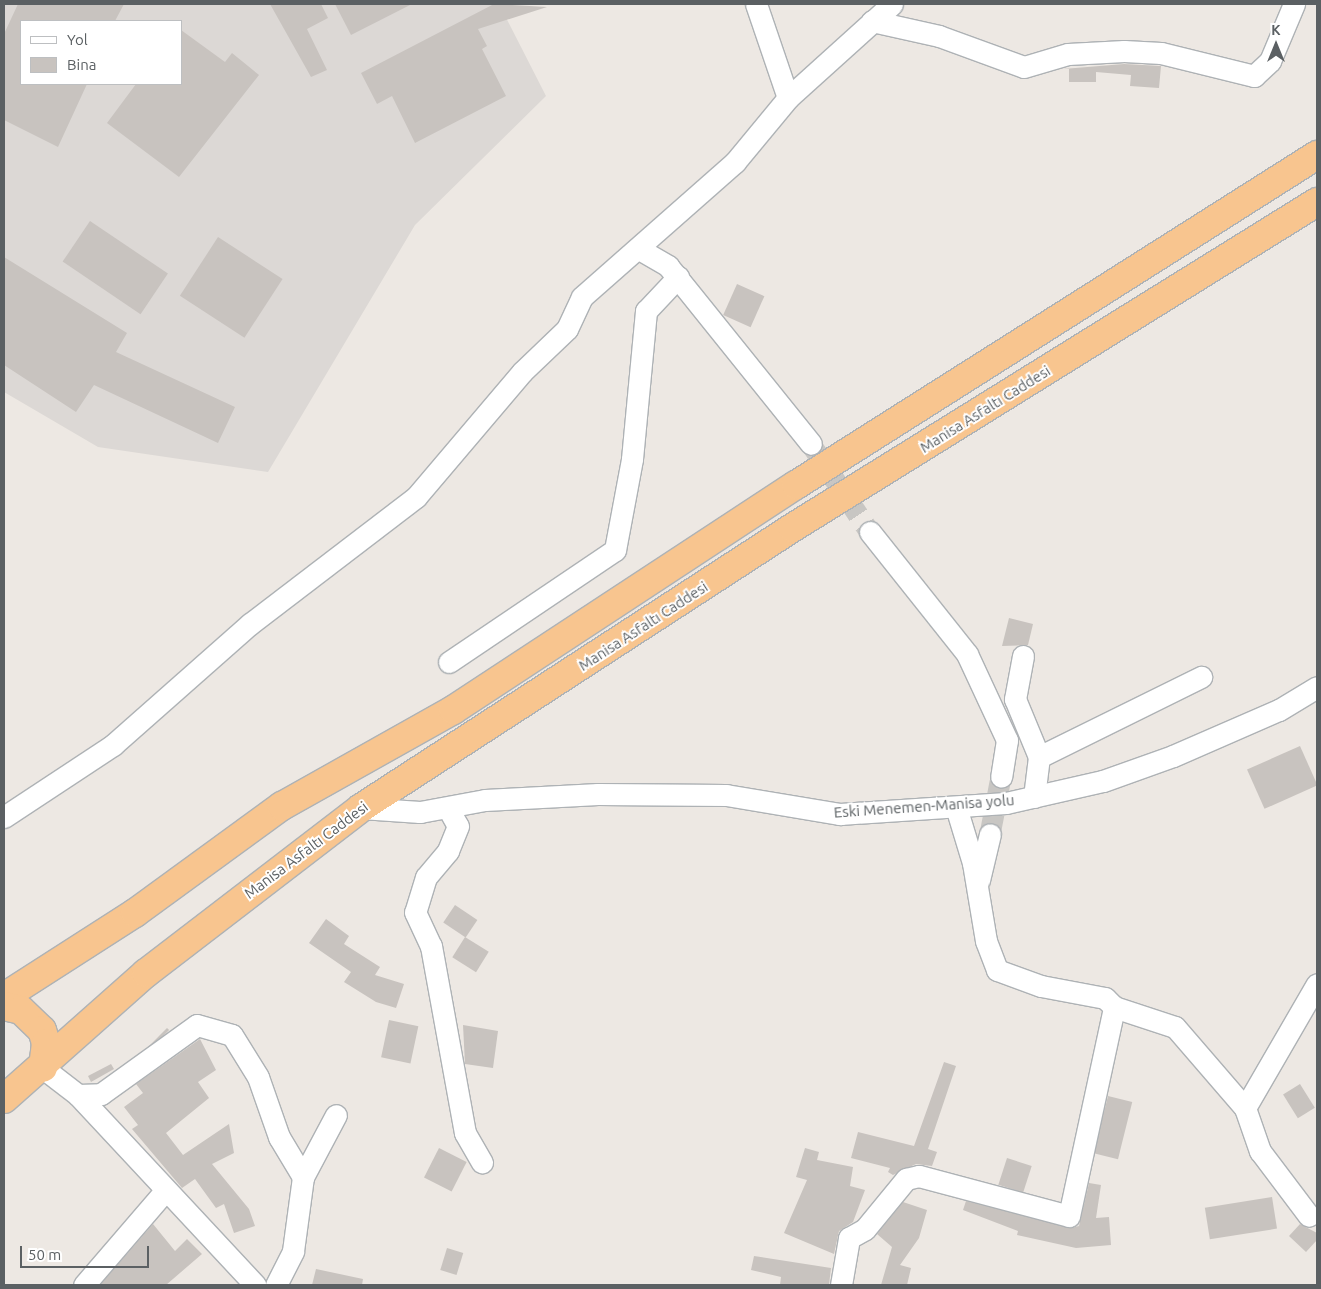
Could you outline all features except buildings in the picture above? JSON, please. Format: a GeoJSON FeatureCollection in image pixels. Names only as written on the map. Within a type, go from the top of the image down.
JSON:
{"type":"FeatureCollection","features":[{"type":"Feature","properties":{"kind":"highway"},"geometry":{"type":"LineString","coordinates":[[4,997],[135,913],[282,806],[454,710],[796,485],[1317,154]]}},
{"type":"Feature","properties":{"kind":"highway","name":"Manisa Asfaltı Caddesi"},"geometry":{"type":"LineString","coordinates":[[5,1097],[43,1068],[146,973],[361,808],[792,528],[1317,202]]}},
{"type":"Feature","properties":{"kind":"highway"},"geometry":{"type":"LineString","coordinates":[[4,1006],[21,1010],[42,1030],[46,1043],[43,1068]]}},
{"type":"Feature","properties":{"kind":"street"},"geometry":{"type":"LineString","coordinates":[[756,4],[788,98]]}},
{"type":"Feature","properties":{"kind":"street"},"geometry":{"type":"LineString","coordinates":[[4,817],[113,745],[250,624],[416,496],[522,372],[567,329],[582,297],[639,249],[735,162],[788,98],[892,4]]}},
{"type":"Feature","properties":{"kind":"street"},"geometry":{"type":"LineString","coordinates":[[872,21],[939,36],[1024,67],[1068,54],[1124,50],[1161,52],[1254,76],[1270,61],[1294,4]]}},
{"type":"Feature","properties":{"kind":"street"},"geometry":{"type":"LineString","coordinates":[[639,249],[668,266],[678,277],[811,444]]}},
{"type":"Feature","properties":{"kind":"street"},"geometry":{"type":"LineString","coordinates":[[448,662],[615,550],[632,459],[646,311],[678,277]]}},
{"type":"Feature","properties":{"kind":"street"},"geometry":{"type":"LineString","coordinates":[[870,532],[967,654],[1007,740],[1001,777]]}},
{"type":"Feature","properties":{"kind":"street"},"geometry":{"type":"LineString","coordinates":[[1023,656],[1015,699],[1039,757],[1034,797]]}},
{"type":"Feature","properties":{"kind":"street"},"geometry":{"type":"LineString","coordinates":[[1039,757],[1201,677]]}},
{"type":"Feature","properties":{"kind":"street","name":"Eski Menemen-Manisa yolu"},"geometry":{"type":"LineString","coordinates":[[361,808],[449,810],[485,800],[598,794],[726,795],[840,814],[956,807],[1034,797],[1103,782],[1173,756],[1279,710],[1317,687]]}},
{"type":"Feature","properties":{"kind":"street"},"geometry":{"type":"LineString","coordinates":[[956,807],[977,888],[986,941],[997,970],[1041,986],[1104,998],[1114,1007],[1175,1027],[1245,1108],[1260,1152],[1309,1216]]}},
{"type":"Feature","properties":{"kind":"street"},"geometry":{"type":"LineString","coordinates":[[449,810],[458,826],[448,851],[426,877],[415,912],[430,946],[465,1133],[482,1163]]}},
{"type":"Feature","properties":{"kind":"street"},"geometry":{"type":"LineString","coordinates":[[977,888],[990,834]]}},
{"type":"Feature","properties":{"kind":"street"},"geometry":{"type":"LineString","coordinates":[[1245,1108],[1317,984]]}},
{"type":"Feature","properties":{"kind":"street"},"geometry":{"type":"LineString","coordinates":[[840,1285],[849,1238],[865,1229],[906,1179],[918,1176],[1069,1216],[1114,1007]]}},
{"type":"Feature","properties":{"kind":"street"},"geometry":{"type":"LineString","coordinates":[[78,1095],[101,1094],[197,1025],[232,1035],[258,1077],[278,1137],[303,1177]]}},
{"type":"Feature","properties":{"kind":"street"},"geometry":{"type":"LineString","coordinates":[[43,1068],[78,1095],[164,1192],[255,1285]]}},
{"type":"Feature","properties":{"kind":"street"},"geometry":{"type":"LineString","coordinates":[[276,1285],[293,1251],[303,1177],[336,1115]]}},
{"type":"Feature","properties":{"kind":"street"},"geometry":{"type":"LineString","coordinates":[[84,1285],[164,1192]]}},
{"type":"Feature","properties":{"kind":"shaded area"},"geometry":{"type":"Polygon","coordinates":[[[4,4],[499,4],[546,96],[415,225],[268,472],[98,447],[4,392],[4,4]]]}},
{"type":"Feature","properties":{"kind":"tunnel"},"geometry":{"type":"LineString","coordinates":[[811,444],[870,532]]}},
{"type":"Feature","properties":{"kind":"tunnel"},"geometry":{"type":"LineString","coordinates":[[990,834],[1001,777]]}}]}
